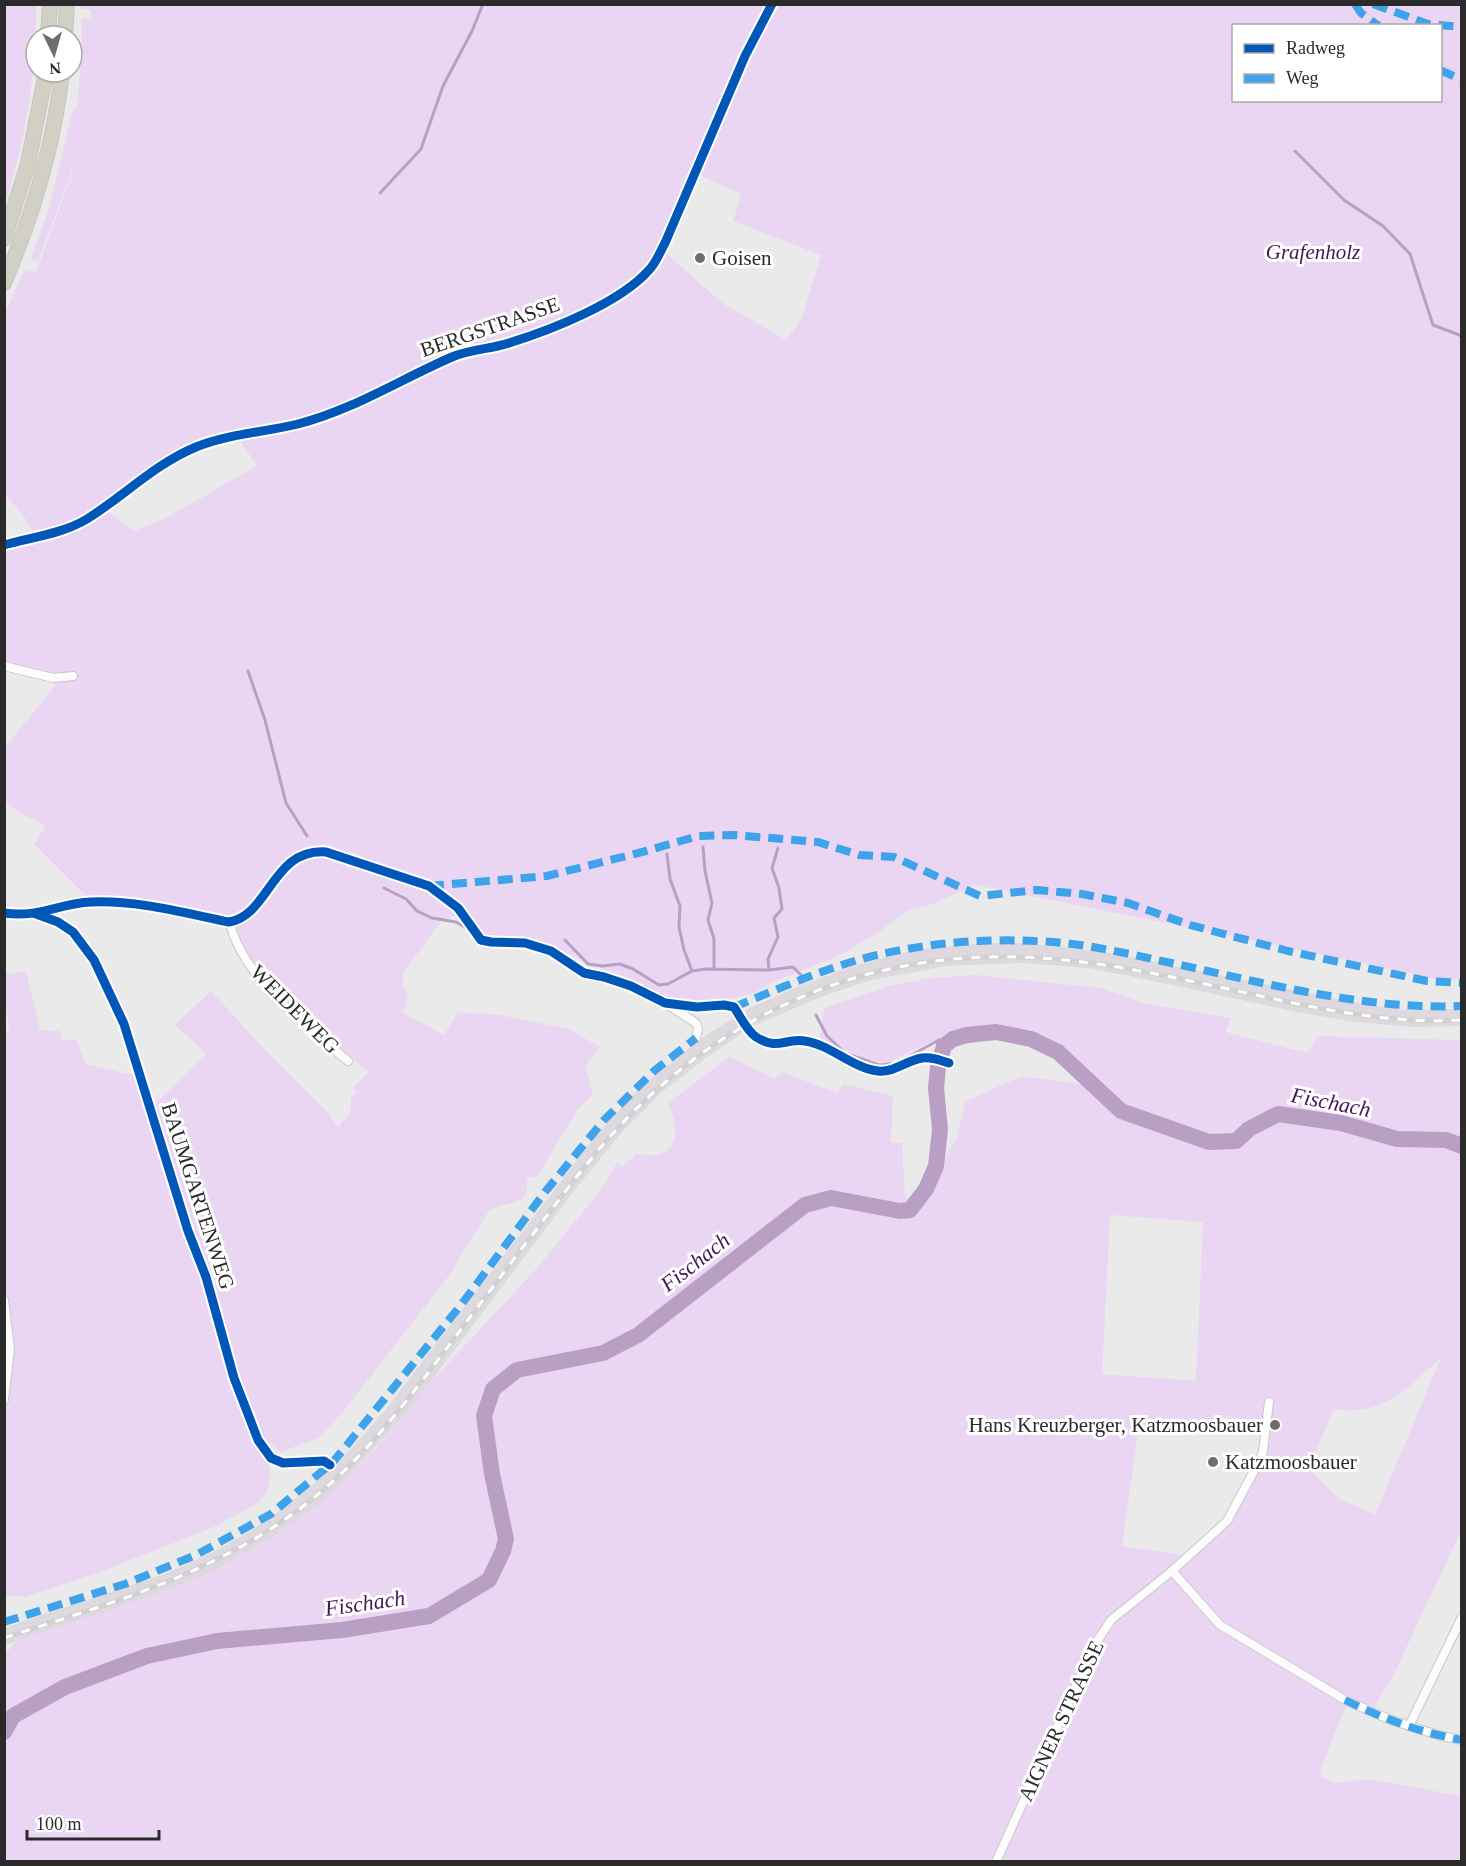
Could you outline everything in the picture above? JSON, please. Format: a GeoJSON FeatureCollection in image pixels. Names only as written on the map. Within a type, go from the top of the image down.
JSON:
{"type":"FeatureCollection","features":[{"type":"Feature","properties":{"kind":"highway"},"geometry":{"type":"LineString","coordinates":[[49,24],[50,4]]}},
{"type":"Feature","properties":{"kind":"highway"},"geometry":{"type":"LineString","coordinates":[[66,24],[67,4]]}},
{"type":"Feature","properties":{"kind":"highway"},"geometry":{"type":"LineString","coordinates":[[4,238],[28,164],[44,84]]}},
{"type":"Feature","properties":{"kind":"highway"},"geometry":{"type":"LineString","coordinates":[[4,283],[25,232],[45,167],[56,122],[61,84]]}},
{"type":"Feature","properties":{"kind":"street","name":"BERGSTRASSE"},"geometry":{"type":"LineString","coordinates":[[4,545],[51,534],[85,520],[159,467],[197,447],[237,436],[298,424],[338,412],[458,354],[507,344],[539,333],[626,291],[650,270],[665,243],[745,56],[772,4]]}},
{"type":"Feature","properties":{"kind":"street"},"geometry":{"type":"LineString","coordinates":[[4,666],[53,678],[73,676]]}},
{"type":"Feature","properties":{"kind":"street"},"geometry":{"type":"LineString","coordinates":[[4,913],[36,914],[88,902],[118,902],[229,922],[242,918],[252,910],[282,870],[294,860],[309,853],[326,852],[429,886],[458,908],[481,940],[525,943],[545,948],[584,973],[631,986],[696,1023],[698,1029],[696,1038]]}},
{"type":"Feature","properties":{"kind":"street","name":"BAUMGARTENWEG"},"geometry":{"type":"LineString","coordinates":[[36,914],[58,922],[73,932],[94,960],[124,1024],[188,1230],[206,1276],[234,1378],[258,1440],[271,1458],[283,1463],[324,1461],[330,1465]]}},
{"type":"Feature","properties":{"kind":"street","name":"WEIDEWEG"},"geometry":{"type":"LineString","coordinates":[[229,922],[242,956],[274,994],[300,1020],[348,1061]]}},
{"type":"Feature","properties":{"kind":"street"},"geometry":{"type":"LineString","coordinates":[[665,1004],[734,1007],[753,1035],[765,1041],[780,1045],[804,1041],[821,1046],[877,1071],[887,1071],[920,1058],[933,1058],[950,1063]]}},
{"type":"Feature","properties":{"kind":"street"},"geometry":{"type":"LineString","coordinates":[[4,1300],[10,1349],[4,1400]]}},
{"type":"Feature","properties":{"kind":"street","name":"AIGNER STRASSE"},"geometry":{"type":"LineString","coordinates":[[996,1862],[1094,1646],[1111,1620],[1218,1530],[1234,1510],[1263,1452],[1269,1402]]}},
{"type":"Feature","properties":{"kind":"street"},"geometry":{"type":"LineString","coordinates":[[1172,1571],[1221,1625],[1241,1639],[1346,1700],[1378,1715],[1441,1736],[1461,1740]]}},
{"type":"Feature","properties":{"kind":"street"},"geometry":{"type":"LineString","coordinates":[[1408,1726],[1461,1617]]}},
{"type":"Feature","properties":{"kind":"shaded area"},"geometry":{"type":"Polygon","coordinates":[[[987,943],[1024,943],[1105,952],[1368,1005],[1412,1010],[1461,1009],[1461,1026],[1414,1027],[1355,1022],[1086,968],[1024,963],[946,966],[872,980],[828,994],[753,1026],[663,1091],[622,1132],[574,1191],[410,1409],[344,1481],[318,1505],[276,1535],[207,1575],[144,1599],[5,1645],[4,1628],[165,1574],[213,1552],[252,1530],[320,1479],[354,1446],[386,1409],[598,1133],[641,1087],[701,1039],[730,1020],[744,1014],[748,1009],[845,969],[897,954],[987,943]]]}},
{"type":"Feature","properties":{"kind":"green space"},"geometry":{"type":"Polygon","coordinates":[[[33,4],[36,6],[36,24],[24,24],[24,84],[32,84],[24,131],[5,204],[5,5],[33,4]]]}},
{"type":"Feature","properties":{"kind":"green space"},"geometry":{"type":"Polygon","coordinates":[[[81,5],[768,5],[752,33],[658,249],[639,274],[625,285],[532,331],[445,355],[323,414],[222,435],[198,443],[170,456],[74,522],[35,535],[23,515],[5,494],[4,316],[24,271],[36,272],[71,177],[72,165],[70,177],[38,261],[31,259],[50,205],[73,109],[77,109],[79,84],[84,84],[84,24],[81,24],[81,19],[91,19],[91,10],[81,9],[81,5]]]}},
{"type":"Feature","properties":{"kind":"green space","name":"Grafenholz"},"geometry":{"type":"Polygon","coordinates":[[[777,5],[1461,5],[1461,979],[1437,979],[976,885],[933,904],[907,911],[876,934],[836,957],[773,982],[752,994],[713,1002],[672,1000],[638,983],[527,937],[485,936],[460,914],[442,920],[403,973],[403,986],[408,994],[403,1013],[444,1035],[458,1012],[501,1015],[568,1029],[600,1047],[585,1066],[593,1094],[577,1110],[536,1178],[527,1177],[527,1187],[522,1199],[489,1211],[448,1277],[346,1408],[318,1438],[281,1452],[268,1442],[259,1444],[269,1464],[270,1477],[268,1490],[260,1502],[212,1528],[92,1575],[24,1597],[5,1595],[4,1032],[9,1031],[5,974],[26,971],[40,1030],[60,1031],[62,1040],[76,1039],[86,1064],[136,1074],[149,1110],[206,1054],[175,1025],[211,991],[265,1050],[328,1113],[339,1128],[340,1123],[350,1115],[351,1097],[357,1093],[353,1088],[369,1072],[288,1005],[248,957],[238,939],[219,916],[152,902],[117,898],[88,898],[34,844],[46,826],[17,811],[5,800],[5,747],[54,687],[51,674],[5,662],[5,550],[63,534],[106,510],[134,531],[168,517],[257,466],[239,439],[303,427],[326,420],[354,409],[424,372],[466,356],[505,347],[615,300],[667,254],[722,303],[786,340],[801,320],[821,255],[733,221],[741,194],[699,175],[762,30],[777,5]]]}},
{"type":"Feature","properties":{"kind":"green space"},"geometry":{"type":"Polygon","coordinates":[[[976,975],[1100,988],[1143,1003],[1231,1018],[1226,1032],[1307,1053],[1318,1036],[1461,1040],[1461,1531],[1393,1676],[1374,1708],[1349,1699],[1322,1765],[1320,1776],[1335,1783],[1370,1779],[1461,1796],[1461,1861],[5,1862],[5,1654],[17,1641],[144,1599],[207,1575],[276,1535],[318,1505],[375,1449],[428,1385],[537,1268],[599,1192],[617,1163],[623,1166],[636,1154],[660,1154],[668,1150],[673,1143],[675,1125],[668,1103],[729,1057],[774,1078],[783,1072],[837,1093],[843,1084],[893,1096],[891,1143],[902,1143],[905,1198],[923,1196],[957,1137],[965,1102],[1021,1076],[1109,1088],[1031,1038],[996,1027],[952,1033],[888,1063],[865,1059],[820,1038],[824,1008],[892,985],[931,978],[976,975]],[[1110,1215],[1102,1374],[1196,1381],[1203,1222],[1110,1215]],[[1441,1358],[1393,1398],[1367,1409],[1334,1409],[1309,1468],[1338,1498],[1375,1515],[1441,1358]],[[1221,1417],[1211,1433],[1139,1425],[1122,1546],[1184,1555],[1225,1520],[1258,1454],[1262,1422],[1221,1417]]]}},
{"type":"Feature","properties":{"kind":"waterway"},"geometry":{"type":"LineString","coordinates":[[380,193],[421,149],[443,86],[472,31],[483,4]]}},
{"type":"Feature","properties":{"kind":"waterway"},"geometry":{"type":"LineString","coordinates":[[1295,151],[1344,200],[1383,226],[1410,254],[1433,325],[1462,336]]}},
{"type":"Feature","properties":{"kind":"waterway"},"geometry":{"type":"LineString","coordinates":[[248,671],[265,720],[286,803],[307,836]]}},
{"type":"Feature","properties":{"kind":"waterway"},"geometry":{"type":"LineString","coordinates":[[703,847],[705,871],[712,903],[708,920],[714,939],[714,969]]}},
{"type":"Feature","properties":{"kind":"waterway"},"geometry":{"type":"LineString","coordinates":[[769,970],[768,959],[778,937],[774,918],[782,909],[779,888],[772,868],[778,848]]}},
{"type":"Feature","properties":{"kind":"waterway"},"geometry":{"type":"LineString","coordinates":[[667,854],[670,879],[680,906],[679,927],[692,971]]}},
{"type":"Feature","properties":{"kind":"waterway"},"geometry":{"type":"LineString","coordinates":[[384,888],[406,899],[417,911],[432,918],[456,922],[470,930]]}},
{"type":"Feature","properties":{"kind":"waterway"},"geometry":{"type":"LineString","coordinates":[[565,940],[588,964],[602,966],[620,964],[659,985],[668,984],[692,971],[705,969],[769,970],[793,967],[801,975]]}},
{"type":"Feature","properties":{"kind":"waterway"},"geometry":{"type":"LineString","coordinates":[[816,1015],[827,1036],[845,1053],[879,1065],[897,1063],[939,1040],[953,1039]]}},
{"type":"Feature","properties":{"kind":"waterway","name":"Fischach"},"geometry":{"type":"LineString","coordinates":[[4,1732],[13,1716],[65,1687],[147,1656],[217,1641],[342,1630],[429,1616],[489,1580],[503,1551],[506,1539],[492,1474],[484,1416],[493,1389],[517,1370],[603,1353],[638,1335],[805,1205],[831,1198],[900,1211],[910,1210],[926,1189],[936,1166],[940,1129],[936,1088],[938,1067],[944,1046],[953,1039],[996,1032],[1031,1039],[1058,1052],[1121,1111],[1209,1142],[1236,1141],[1249,1129],[1278,1114],[1341,1123],[1397,1139],[1446,1140],[1462,1146]]}},
{"type":"Feature","properties":{"kind":"railway"},"geometry":{"type":"LineString","coordinates":[[4,1638],[134,1595],[216,1560],[293,1513],[330,1484],[364,1451],[395,1415],[577,1176],[631,1114],[661,1086],[710,1048],[736,1030],[792,1001],[821,989],[881,971],[930,962],[978,957],[1024,957],[1070,960],[1115,967],[1358,1015],[1410,1020],[1462,1020]]}},
{"type":"Feature","properties":{"kind":"marked path"},"geometry":{"type":"LineString","coordinates":[[1355,4],[1361,13],[1376,24]]}},
{"type":"Feature","properties":{"kind":"marked path"},"geometry":{"type":"LineString","coordinates":[[1373,4],[1428,24]]}},
{"type":"Feature","properties":{"kind":"marked path"},"geometry":{"type":"LineString","coordinates":[[1442,25],[1462,27]]}},
{"type":"Feature","properties":{"kind":"marked path"},"geometry":{"type":"LineString","coordinates":[[1442,71],[1462,80]]}},
{"type":"Feature","properties":{"kind":"marked path"},"geometry":{"type":"LineString","coordinates":[[429,886],[547,876],[698,836],[734,835],[818,842],[859,855],[894,857],[980,896],[1037,890],[1082,894],[1128,903],[1190,925],[1288,951],[1427,981],[1462,983]]}},
{"type":"Feature","properties":{"kind":"marked path"},"geometry":{"type":"LineString","coordinates":[[734,1007],[816,974],[879,954],[941,944],[1003,940],[1044,941],[1091,947],[1315,994],[1388,1004],[1462,1006]]}},
{"type":"Feature","properties":{"kind":"marked path"},"geometry":{"type":"LineString","coordinates":[[4,1622],[125,1584],[196,1555],[271,1514],[333,1462],[461,1305],[545,1192],[604,1120],[654,1071],[696,1038]]}},
{"type":"Feature","properties":{"kind":"marked path"},"geometry":{"type":"LineString","coordinates":[[1345,1700],[1402,1724],[1462,1740]]}},
{"type":"Feature","properties":{"kind":"cycle path"},"geometry":{"type":"LineString","coordinates":[[4,545],[57,532],[87,519],[153,471],[196,447],[221,439],[298,424],[338,411],[452,357],[495,347],[545,331],[621,294],[649,270],[658,257],[745,56],[772,4]]}},
{"type":"Feature","properties":{"kind":"cycle path"},"geometry":{"type":"LineString","coordinates":[[4,913],[29,914],[80,903],[109,902],[161,908],[229,922],[243,917],[254,908],[282,871],[294,860],[308,854],[326,852],[429,886],[458,908],[481,940],[525,943],[551,951],[584,973],[631,986],[665,1003],[697,1007],[724,1005],[734,1007],[750,1031],[764,1041],[776,1044],[798,1041],[815,1043],[859,1066],[878,1071],[890,1070],[922,1058],[933,1058],[949,1063]]}},
{"type":"Feature","properties":{"kind":"cycle path"},"geometry":{"type":"LineString","coordinates":[[36,914],[58,922],[73,932],[94,960],[124,1024],[188,1231],[206,1277],[234,1378],[258,1440],[271,1458],[283,1463],[324,1461],[330,1465]]}},
{"type":"Feature","properties":{"kind":"place","name":"Goisen"},"geometry":{"type":"Point","coordinates":[700,258]}},
{"type":"Feature","properties":{"kind":"place","name":"Hans Kreuzberger, Katzmoosbauer"},"geometry":{"type":"Point","coordinates":[1275,1425]}},
{"type":"Feature","properties":{"kind":"place","name":"Katzmoosbauer"},"geometry":{"type":"Point","coordinates":[1213,1462]}}]}
